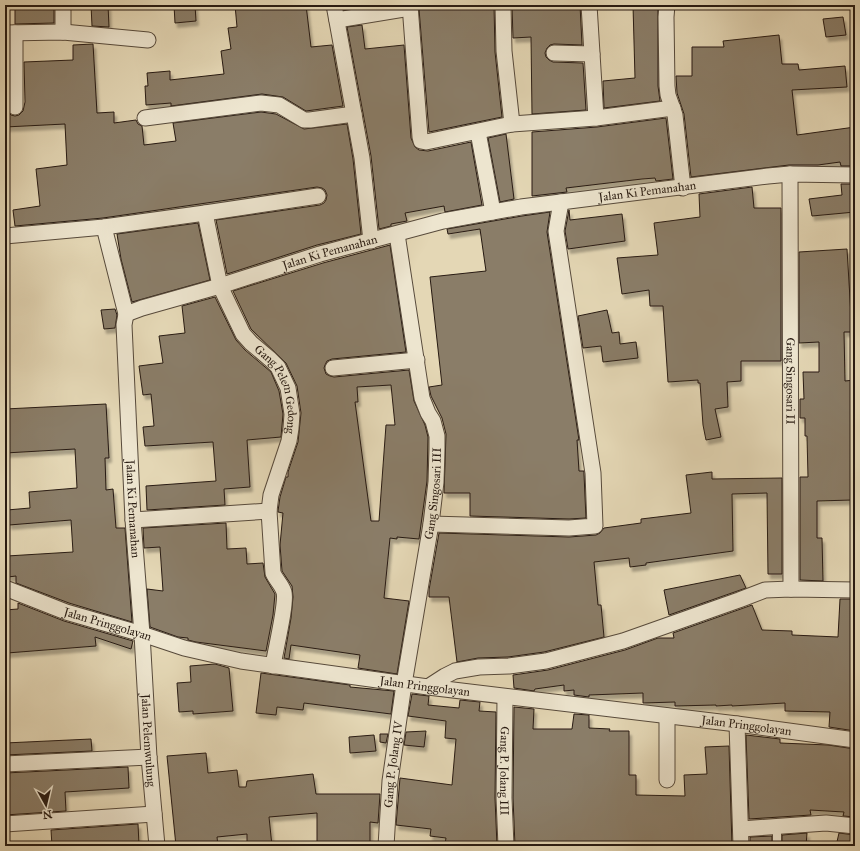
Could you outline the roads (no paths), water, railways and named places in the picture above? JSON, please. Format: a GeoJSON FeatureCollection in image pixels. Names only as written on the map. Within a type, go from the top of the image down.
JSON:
{"type":"FeatureCollection","features":[{"type":"Feature","properties":{"kind":"street"},"geometry":{"type":"LineString","coordinates":[[63,5],[63,32]]}},
{"type":"Feature","properties":{"kind":"street"},"geometry":{"type":"LineString","coordinates":[[503,5],[504,51],[512,124]]}},
{"type":"Feature","properties":{"kind":"street"},"geometry":{"type":"LineString","coordinates":[[588,5],[596,118]]}},
{"type":"Feature","properties":{"kind":"street"},"geometry":{"type":"LineString","coordinates":[[666,5],[667,86],[668,95],[673,108],[684,188]]}},
{"type":"Feature","properties":{"kind":"street"},"geometry":{"type":"LineString","coordinates":[[371,241],[362,158],[336,12],[410,6],[420,137],[422,141],[426,142],[512,124],[596,118],[673,108]]}},
{"type":"Feature","properties":{"kind":"street"},"geometry":{"type":"LineString","coordinates":[[15,107],[10,33],[63,32],[148,40]]}},
{"type":"Feature","properties":{"kind":"street"},"geometry":{"type":"LineString","coordinates":[[554,53],[592,54]]}},
{"type":"Feature","properties":{"kind":"street"},"geometry":{"type":"LineString","coordinates":[[145,118],[261,103],[279,105],[304,120],[354,114]]}},
{"type":"Feature","properties":{"kind":"street"},"geometry":{"type":"LineString","coordinates":[[478,132],[493,212]]}},
{"type":"Feature","properties":{"kind":"street","name":"Jalan Ki Pemanahan"},"geometry":{"type":"LineString","coordinates":[[142,634],[133,520],[124,325],[126,314],[320,254],[443,221],[561,202],[790,174],[855,175]]}},
{"type":"Feature","properties":{"kind":"street","name":"Gang Singosari II"},"geometry":{"type":"LineString","coordinates":[[790,174],[791,589]]}},
{"type":"Feature","properties":{"kind":"street"},"geometry":{"type":"LineString","coordinates":[[5,236],[104,227],[318,196]]}},
{"type":"Feature","properties":{"kind":"street"},"geometry":{"type":"LineString","coordinates":[[431,524],[570,528],[595,526],[593,473],[556,231],[561,202]]}},
{"type":"Feature","properties":{"kind":"street","name":"Gang Pelem Gedong"},"geometry":{"type":"LineString","coordinates":[[205,213],[220,286],[243,334],[251,344],[278,367],[288,388],[292,414],[289,441],[271,495],[269,511],[273,573],[285,594],[273,666]]}},
{"type":"Feature","properties":{"kind":"street"},"geometry":{"type":"LineString","coordinates":[[104,227],[126,314]]}},
{"type":"Feature","properties":{"kind":"street","name":"Gang Singosari III"},"geometry":{"type":"LineString","coordinates":[[397,234],[422,398],[433,421],[437,436],[438,449],[431,524],[404,684]]}},
{"type":"Feature","properties":{"kind":"street"},"geometry":{"type":"LineString","coordinates":[[333,368],[417,360]]}},
{"type":"Feature","properties":{"kind":"street"},"geometry":{"type":"LineString","coordinates":[[133,520],[269,511]]}},
{"type":"Feature","properties":{"kind":"street","name":"Jalan Pringgolayan"},"geometry":{"type":"LineString","coordinates":[[5,588],[66,612],[184,648],[241,661],[505,697],[737,724],[855,740]]}},
{"type":"Feature","properties":{"kind":"street"},"geometry":{"type":"LineString","coordinates":[[428,687],[455,671],[479,667],[509,666],[546,661],[623,641],[765,590],[855,590]]}},
{"type":"Feature","properties":{"kind":"street","name":"Jalan Pelemwulung"},"geometry":{"type":"LineString","coordinates":[[142,634],[149,757],[157,846]]}},
{"type":"Feature","properties":{"kind":"street","name":"Gang P. Jolang IV"},"geometry":{"type":"LineString","coordinates":[[386,846],[390,781],[404,684]]}},
{"type":"Feature","properties":{"kind":"street","name":"Gang P. Jolang III"},"geometry":{"type":"LineString","coordinates":[[505,697],[504,798],[506,846]]}},
{"type":"Feature","properties":{"kind":"street"},"geometry":{"type":"LineString","coordinates":[[667,716],[667,780]]}},
{"type":"Feature","properties":{"kind":"street"},"geometry":{"type":"LineString","coordinates":[[737,724],[741,846]]}},
{"type":"Feature","properties":{"kind":"street"},"geometry":{"type":"LineString","coordinates":[[5,764],[149,757]]}},
{"type":"Feature","properties":{"kind":"street"},"geometry":{"type":"LineString","coordinates":[[5,824],[154,814]]}},
{"type":"Feature","properties":{"kind":"street"},"geometry":{"type":"LineString","coordinates":[[741,829],[826,823],[855,826]]}},
{"type":"Feature","properties":{"kind":"lane"},"geometry":{"type":"LineString","coordinates":[[777,826],[777,846]]}}]}
